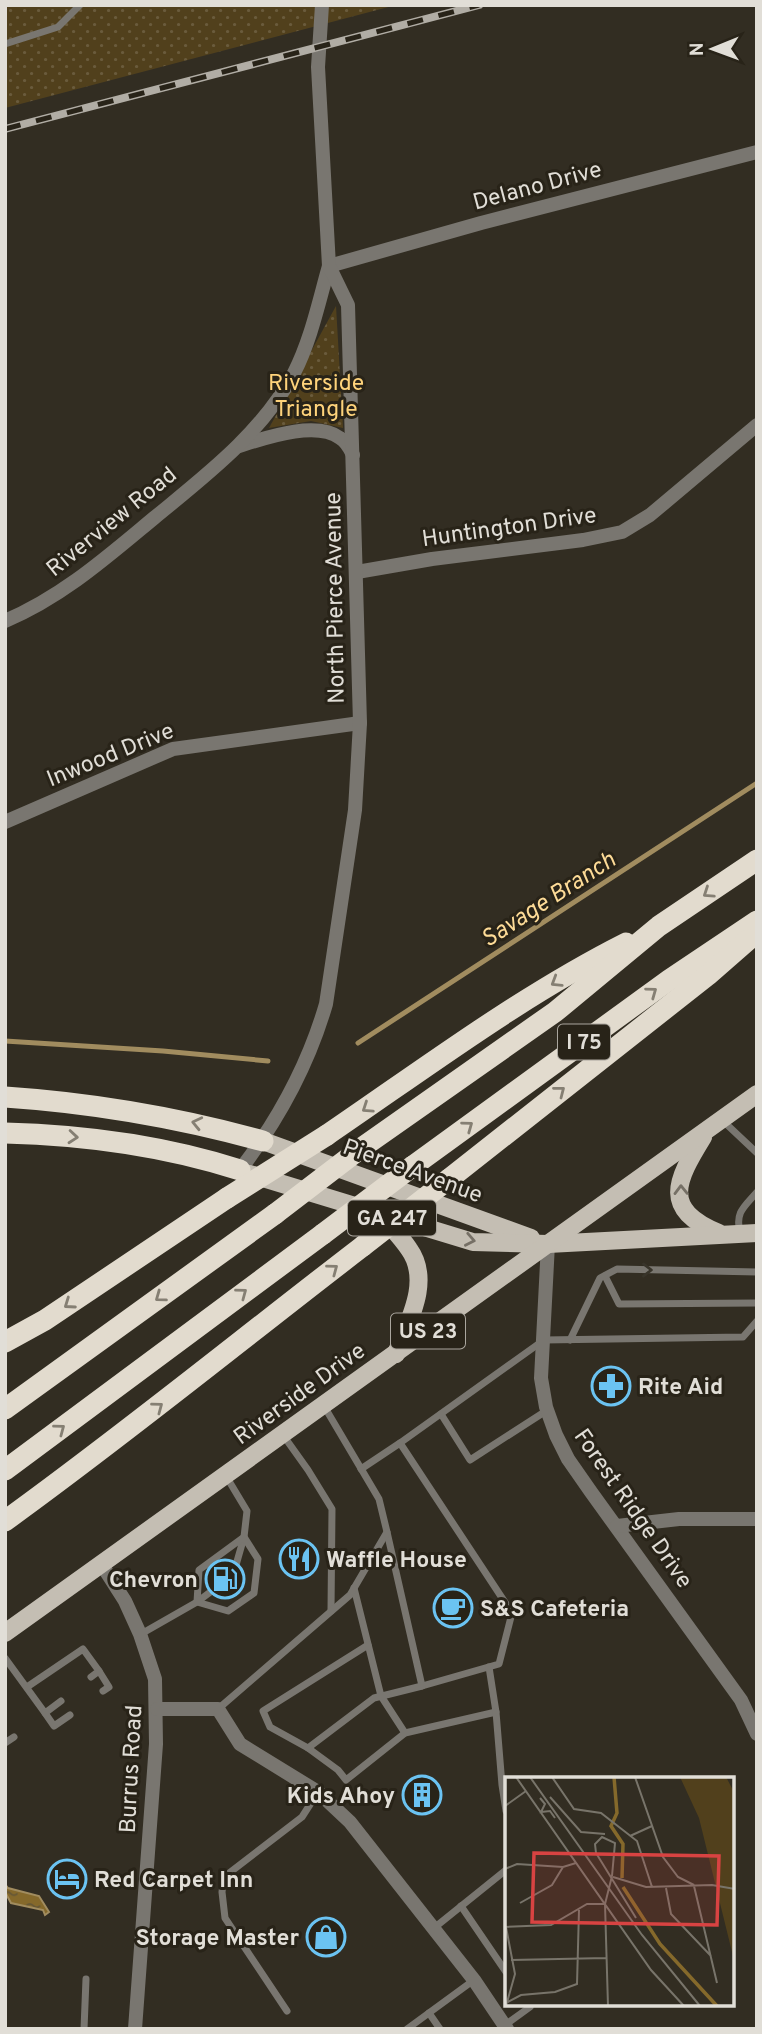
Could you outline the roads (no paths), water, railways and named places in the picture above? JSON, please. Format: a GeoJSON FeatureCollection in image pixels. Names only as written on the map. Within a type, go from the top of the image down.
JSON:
{"type":"FeatureCollection","features":[{"type":"Feature","properties":{"kind":"highway","name":"I 75"},"geometry":{"type":"LineString","coordinates":[[5,1409],[275,1214],[360,1149],[555,1012],[659,926],[757,860]]}},
{"type":"Feature","properties":{"kind":"highway","name":"I 75"},"geometry":{"type":"LineString","coordinates":[[5,1470],[412,1166],[669,980],[757,921]]}},
{"type":"Feature","properties":{"kind":"highway"},"geometry":{"type":"LineString","coordinates":[[5,1342],[45,1320],[580,967],[659,926]]}},
{"type":"Feature","properties":{"kind":"highway"},"geometry":{"type":"LineString","coordinates":[[5,1521],[172,1396],[240,1340],[363,1247],[708,975],[757,933]]}},
{"type":"Feature","properties":{"kind":"highway"},"geometry":{"type":"LineString","coordinates":[[5,1097],[124,1109],[199,1123],[263,1141]]}},
{"type":"Feature","properties":{"kind":"highway"},"geometry":{"type":"LineString","coordinates":[[5,1133],[96,1139],[163,1150],[240,1170]]}},
{"type":"Feature","properties":{"kind":"main road","name":"Riverside Drive"},"geometry":{"type":"LineString","coordinates":[[5,1633],[757,1094]]}},
{"type":"Feature","properties":{"kind":"main road"},"geometry":{"type":"LineString","coordinates":[[714,1125],[682,1173],[679,1197],[683,1209],[691,1219],[740,1234]]}},
{"type":"Feature","properties":{"kind":"main road","name":"Pierce Avenue"},"geometry":{"type":"LineString","coordinates":[[263,1141],[548,1244]]}},
{"type":"Feature","properties":{"kind":"main road","name":"Pierce Avenue"},"geometry":{"type":"LineString","coordinates":[[240,1170],[472,1242],[548,1244],[740,1234]]}},
{"type":"Feature","properties":{"kind":"main road"},"geometry":{"type":"LineString","coordinates":[[381,1215],[410,1250],[419,1277],[418,1295],[396,1354]]}},
{"type":"Feature","properties":{"kind":"street","name":"North Pierce Avenue"},"geometry":{"type":"LineString","coordinates":[[240,1170],[263,1141],[304,1067],[326,1004],[356,797],[359,723],[357,572],[348,305],[330,266],[318,67],[322,5]]}},
{"type":"Feature","properties":{"kind":"street","name":"Delano Drive"},"geometry":{"type":"LineString","coordinates":[[330,266],[481,223],[757,152]]}},
{"type":"Feature","properties":{"kind":"street","name":"Riverview Road"},"geometry":{"type":"LineString","coordinates":[[5,621],[54,596],[89,572],[239,446],[294,373],[330,266]]}},
{"type":"Feature","properties":{"kind":"street","name":"Huntington Drive"},"geometry":{"type":"LineString","coordinates":[[357,572],[622,532],[650,515],[757,425]]}},
{"type":"Feature","properties":{"kind":"street","name":"Riverview Road"},"geometry":{"type":"LineString","coordinates":[[239,446],[286,433],[323,431],[338,436],[346,443],[354,457]]}},
{"type":"Feature","properties":{"kind":"street","name":"Inwood Drive"},"geometry":{"type":"LineString","coordinates":[[5,821],[173,750],[359,723]]}},
{"type":"Feature","properties":{"kind":"street","name":"Forest Ridge Drive"},"geometry":{"type":"LineString","coordinates":[[548,1244],[541,1378],[547,1410],[556,1436],[568,1459],[741,1700],[757,1734]]}},
{"type":"Feature","properties":{"kind":"street"},"geometry":{"type":"LineString","coordinates":[[617,1526],[679,1519],[757,1519]]}},
{"type":"Feature","properties":{"kind":"street","name":"Burrus Road"},"geometry":{"type":"LineString","coordinates":[[102,1565],[125,1601],[140,1634],[155,1679],[155,1757],[135,2029]]}},
{"type":"Feature","properties":{"kind":"street"},"geometry":{"type":"LineString","coordinates":[[157,1709],[218,1709],[240,1744],[318,1792],[350,1822],[474,1980],[506,2027]]}},
{"type":"Feature","properties":{"kind":"lane"},"geometry":{"type":"LineString","coordinates":[[5,44],[58,27],[80,5]]}},
{"type":"Feature","properties":{"kind":"lane"},"geometry":{"type":"LineString","coordinates":[[714,1125],[757,1153]]}},
{"type":"Feature","properties":{"kind":"lane"},"geometry":{"type":"LineString","coordinates":[[740,1234],[737,1222],[741,1210],[757,1192]]}},
{"type":"Feature","properties":{"kind":"lane"},"geometry":{"type":"LineString","coordinates":[[570,1340],[600,1278],[617,1269],[757,1272]]}},
{"type":"Feature","properties":{"kind":"lane"},"geometry":{"type":"LineString","coordinates":[[605,1276],[620,1304],[757,1303]]}},
{"type":"Feature","properties":{"kind":"lane"},"geometry":{"type":"LineString","coordinates":[[361,1469],[544,1340],[743,1336],[757,1321]]}},
{"type":"Feature","properties":{"kind":"lane"},"geometry":{"type":"LineString","coordinates":[[324,1406],[379,1499],[422,1686]]}},
{"type":"Feature","properties":{"kind":"lane"},"geometry":{"type":"LineString","coordinates":[[441,1414],[470,1460],[547,1410]]}},
{"type":"Feature","properties":{"kind":"lane"},"geometry":{"type":"LineString","coordinates":[[283,1435],[332,1509],[331,1611]]}},
{"type":"Feature","properties":{"kind":"lane"},"geometry":{"type":"LineString","coordinates":[[308,1748],[374,1698],[499,1664],[512,1613],[400,1443]]}},
{"type":"Feature","properties":{"kind":"lane"},"geometry":{"type":"LineString","coordinates":[[226,1476],[247,1511],[244,1537],[234,1572]]}},
{"type":"Feature","properties":{"kind":"lane"},"geometry":{"type":"LineString","coordinates":[[218,1709],[350,1595],[387,1532]]}},
{"type":"Feature","properties":{"kind":"lane"},"geometry":{"type":"LineString","coordinates":[[197,1602],[228,1611],[254,1593],[258,1559],[244,1537]]}},
{"type":"Feature","properties":{"kind":"lane"},"geometry":{"type":"LineString","coordinates":[[197,1602],[199,1570],[244,1537]]}},
{"type":"Feature","properties":{"kind":"lane"},"geometry":{"type":"LineString","coordinates":[[140,1634],[197,1602],[217,1587]]}},
{"type":"Feature","properties":{"kind":"lane"},"geometry":{"type":"LineString","coordinates":[[354,1588],[381,1696],[405,1733]]}},
{"type":"Feature","properties":{"kind":"lane"},"geometry":{"type":"LineString","coordinates":[[368,1645],[263,1711],[270,1727],[308,1748],[338,1770],[346,1780],[405,1733],[496,1712]]}},
{"type":"Feature","properties":{"kind":"lane"},"geometry":{"type":"LineString","coordinates":[[27,1687],[83,1649],[109,1687],[103,1691]]}},
{"type":"Feature","properties":{"kind":"lane"},"geometry":{"type":"LineString","coordinates":[[5,1658],[54,1727],[70,1715]]}},
{"type":"Feature","properties":{"kind":"lane"},"geometry":{"type":"LineString","coordinates":[[489,1667],[505,1801]]}},
{"type":"Feature","properties":{"kind":"lane"},"geometry":{"type":"LineString","coordinates":[[92,1677],[99,1671]]}},
{"type":"Feature","properties":{"kind":"lane"},"geometry":{"type":"LineString","coordinates":[[46,1713],[61,1701]]}},
{"type":"Feature","properties":{"kind":"lane"},"geometry":{"type":"LineString","coordinates":[[5,1743],[14,1737]]}},
{"type":"Feature","properties":{"kind":"lane"},"geometry":{"type":"LineString","coordinates":[[287,2011],[225,1918],[222,1892],[224,1877],[302,1817],[318,1792]]}},
{"type":"Feature","properties":{"kind":"lane"},"geometry":{"type":"LineString","coordinates":[[434,1928],[505,1871]]}},
{"type":"Feature","properties":{"kind":"lane"},"geometry":{"type":"LineString","coordinates":[[461,1906],[505,1971]]}},
{"type":"Feature","properties":{"kind":"lane"},"geometry":{"type":"LineString","coordinates":[[84,2029],[86,1979]]}},
{"type":"Feature","properties":{"kind":"lane"},"geometry":{"type":"LineString","coordinates":[[407,2029],[474,1980]]}},
{"type":"Feature","properties":{"kind":"lane"},"geometry":{"type":"LineString","coordinates":[[506,2027],[529,2006]]}},
{"type":"Feature","properties":{"kind":"lane"},"geometry":{"type":"LineString","coordinates":[[429,2012],[440,2029]]}},
{"type":"Feature","properties":{"kind":"water"},"geometry":{"type":"Polygon","coordinates":[[[5,1884],[8,1888],[39,1896],[49,1912],[45,1915],[43,1910],[11,1903],[5,1892],[5,1884]]]}},
{"type":"Feature","properties":{"kind":"waterway","name":"Savage Branch"},"geometry":{"type":"LineString","coordinates":[[358,1043],[757,783]]}},
{"type":"Feature","properties":{"kind":"waterway","name":"Savage Branch"},"geometry":{"type":"LineString","coordinates":[[5,1041],[268,1061]]}},
{"type":"Feature","properties":{"kind":"railway"},"geometry":{"type":"LineString","coordinates":[[5,129],[479,5]]}},
{"type":"Feature","properties":{"kind":"place","name":"Rite Aid"},"geometry":{"type":"Point","coordinates":[611,1386]}},
{"type":"Feature","properties":{"kind":"place","name":"Waffle House"},"geometry":{"type":"Point","coordinates":[299,1559]}},
{"type":"Feature","properties":{"kind":"place","name":"Chevron"},"geometry":{"type":"Point","coordinates":[225,1579]}},
{"type":"Feature","properties":{"kind":"place","name":"S&S Cafeteria"},"geometry":{"type":"Point","coordinates":[453,1608]}},
{"type":"Feature","properties":{"kind":"place","name":"Kids Ahoy"},"geometry":{"type":"Point","coordinates":[422,1795]}},
{"type":"Feature","properties":{"kind":"place","name":"Red Carpet Inn"},"geometry":{"type":"Point","coordinates":[67,1879]}},
{"type":"Feature","properties":{"kind":"place","name":"Storage Master"},"geometry":{"type":"Point","coordinates":[326,1937]}},
{"type":"Feature","properties":{"kind":"park label","name":"Riverside Triangle"},"geometry":{"type":"Point","coordinates":[316,395]}}]}
